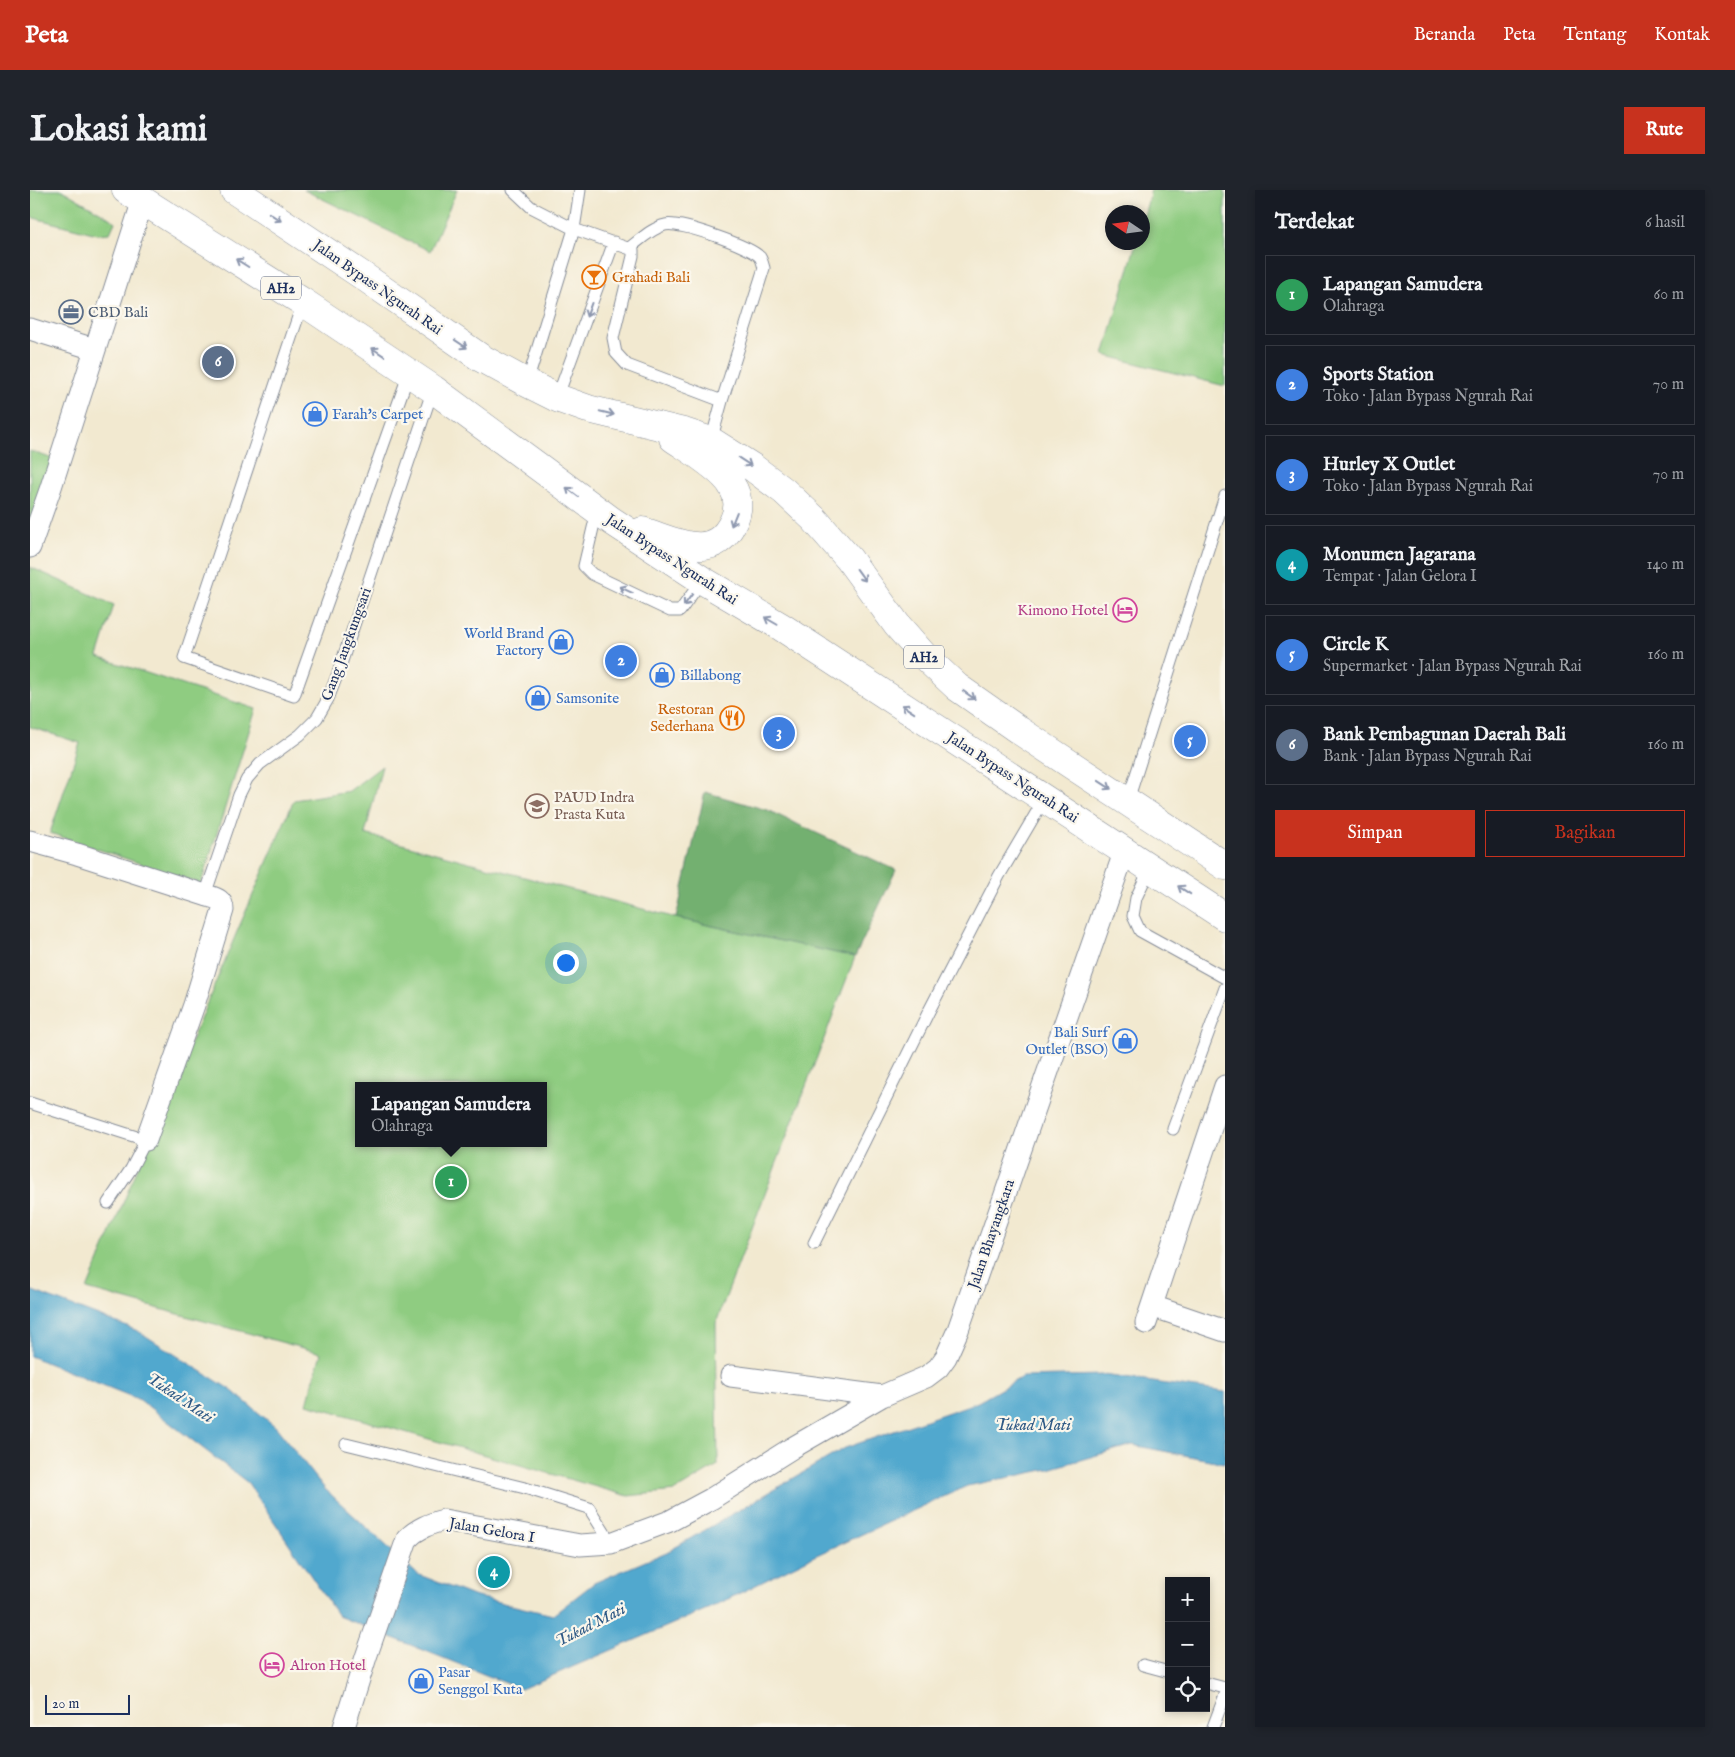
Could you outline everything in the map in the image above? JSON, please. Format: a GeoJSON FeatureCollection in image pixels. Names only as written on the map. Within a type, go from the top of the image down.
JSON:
{"type":"FeatureCollection","features":[{"type":"Feature","properties":{"kind":"highway","name":"Jalan Bypass Ngurah Rai"},"geometry":{"type":"LineString","coordinates":[[234,190],[481,358],[527,383],[557,398],[588,409],[653,424],[711,442],[752,467],[784,490],[814,519],[849,559],[897,625],[924,656],[957,687],[1225,866]]}},
{"type":"Feature","properties":{"kind":"highway","name":"Jalan Bypass Ngurah Rai"},"geometry":{"type":"LineString","coordinates":[[134,195],[303,302],[433,389],[604,516],[702,580],[780,626],[1225,916]]}},
{"type":"Feature","properties":{"kind":"highway"},"geometry":{"type":"LineString","coordinates":[[604,516],[697,547],[709,546],[720,540],[729,530],[738,508],[732,485],[714,467],[653,424]]}},
{"type":"Feature","properties":{"kind":"street"},"geometry":{"type":"LineString","coordinates":[[30,547],[94,349],[134,195]]}},
{"type":"Feature","properties":{"kind":"street"},"geometry":{"type":"LineString","coordinates":[[30,329],[94,349]]}},
{"type":"Feature","properties":{"kind":"street"},"geometry":{"type":"LineString","coordinates":[[30,842],[77,854],[205,895],[220,900],[223,904],[223,910],[194,1005],[146,1140]]}},
{"type":"Feature","properties":{"kind":"street","name":"Jalan Bhayangkara"},"geometry":{"type":"LineString","coordinates":[[711,1499],[792,1448],[882,1396],[926,1377],[938,1368],[950,1348],[961,1320],[1125,850]]}},
{"type":"Feature","properties":{"kind":"street"},"geometry":{"type":"LineString","coordinates":[[1225,1086],[1149,1315],[1225,1331]]}},
{"type":"Feature","properties":{"kind":"street"},"geometry":{"type":"LineString","coordinates":[[731,1376],[882,1396]]}},
{"type":"Feature","properties":{"kind":"street","name":"Jalan Gelora I"},"geometry":{"type":"LineString","coordinates":[[344,1727],[407,1539],[416,1531],[428,1524],[444,1520],[580,1545],[611,1543],[670,1521],[711,1499]]}},
{"type":"Feature","properties":{"kind":"lane"},"geometry":{"type":"LineString","coordinates":[[513,190],[531,207],[574,228],[633,250],[613,338],[616,353],[627,365],[722,401]]}},
{"type":"Feature","properties":{"kind":"lane"},"geometry":{"type":"LineString","coordinates":[[527,383],[574,228],[580,190]]}},
{"type":"Feature","properties":{"kind":"lane"},"geometry":{"type":"LineString","coordinates":[[629,248],[646,235],[666,224],[689,228],[731,242],[747,248],[761,258],[764,268],[711,442]]}},
{"type":"Feature","properties":{"kind":"lane"},"geometry":{"type":"LineString","coordinates":[[557,398],[614,242]]}},
{"type":"Feature","properties":{"kind":"lane"},"geometry":{"type":"LineString","coordinates":[[303,302],[184,658],[294,696],[409,373]]}},
{"type":"Feature","properties":{"kind":"lane","name":"Gang Jangkungsari"},"geometry":{"type":"LineString","coordinates":[[205,895],[239,796],[247,779],[260,764],[300,735],[317,718],[328,699],[433,389]]}},
{"type":"Feature","properties":{"kind":"lane"},"geometry":{"type":"LineString","coordinates":[[1128,800],[1225,496]]}},
{"type":"Feature","properties":{"kind":"lane"},"geometry":{"type":"LineString","coordinates":[[604,516],[584,566],[592,574],[670,611],[680,611],[702,580]]}},
{"type":"Feature","properties":{"kind":"lane"},"geometry":{"type":"LineString","coordinates":[[814,1243],[933,1003],[999,876],[1045,798]]}},
{"type":"Feature","properties":{"kind":"lane"},"geometry":{"type":"LineString","coordinates":[[1150,868],[1136,898],[1133,916],[1140,931],[1225,978]]}},
{"type":"Feature","properties":{"kind":"lane"},"geometry":{"type":"LineString","coordinates":[[1173,1129],[1225,988]]}},
{"type":"Feature","properties":{"kind":"lane"},"geometry":{"type":"LineString","coordinates":[[30,1103],[146,1140],[131,1169],[108,1203]]}},
{"type":"Feature","properties":{"kind":"lane"},"geometry":{"type":"LineString","coordinates":[[346,1444],[525,1488],[589,1508],[611,1543]]}},
{"type":"Feature","properties":{"kind":"lane"},"geometry":{"type":"LineString","coordinates":[[1143,1665],[1165,1671]]}},
{"type":"Feature","properties":{"kind":"lane"},"geometry":{"type":"LineString","coordinates":[[1210,1684],[1225,1688]]}},
{"type":"Feature","properties":{"kind":"lane"},"geometry":{"type":"LineString","coordinates":[[1213,1727],[1225,1695]]}},
{"type":"Feature","properties":{"kind":"green space"},"geometry":{"type":"Polygon","coordinates":[[[30,190],[62,190],[115,222],[110,233],[97,234],[30,217],[30,190]]]}},
{"type":"Feature","properties":{"kind":"green space"},"geometry":{"type":"Polygon","coordinates":[[[304,190],[457,190],[430,251],[304,190]]]}},
{"type":"Feature","properties":{"kind":"green space"},"geometry":{"type":"Polygon","coordinates":[[[1151,190],[1225,190],[1225,386],[1104,355],[1134,250],[1150,250],[1150,205],[1147,205],[1151,190]]]}},
{"type":"Feature","properties":{"kind":"green space"},"geometry":{"type":"Polygon","coordinates":[[[30,451],[62,462],[30,558],[30,451]]]}},
{"type":"Feature","properties":{"kind":"green space"},"geometry":{"type":"Polygon","coordinates":[[[30,567],[114,605],[98,657],[256,709],[201,884],[50,833],[80,743],[30,727],[30,567]]]}},
{"type":"Feature","properties":{"kind":"green space"},"geometry":{"type":"Polygon","coordinates":[[[382,766],[365,834],[676,918],[855,957],[716,1323],[718,1465],[675,1491],[628,1496],[307,1404],[321,1353],[87,1289],[294,800],[349,791],[382,766]]]}},
{"type":"Feature","properties":{"kind":"green space"},"geometry":{"type":"Polygon","coordinates":[[[705,792],[767,810],[896,870],[855,957],[676,918],[705,792]]]}},
{"type":"Feature","properties":{"kind":"water","name":"Tukad Mati"},"geometry":{"type":"Polygon","coordinates":[[[30,1290],[138,1331],[231,1390],[276,1427],[325,1489],[417,1574],[473,1596],[553,1615],[594,1583],[669,1551],[845,1448],[978,1402],[1022,1377],[1103,1375],[1225,1392],[1225,1463],[1132,1445],[1049,1469],[967,1486],[810,1558],[712,1607],[521,1689],[338,1616],[248,1483],[140,1400],[30,1356],[30,1290]]]}},
{"type":"Feature","properties":{"kind":"place","name":"Grahadi Bali"},"geometry":{"type":"Point","coordinates":[594,277]}},
{"type":"Feature","properties":{"kind":"place","name":"CBD Bali"},"geometry":{"type":"Point","coordinates":[71,312]}},
{"type":"Feature","properties":{"kind":"place","name":"Bank Pembagunan Daerah Bali"},"geometry":{"type":"Point","coordinates":[218,362]}},
{"type":"Feature","properties":{"kind":"place","name":"Farah's Carpet"},"geometry":{"type":"Point","coordinates":[315,414]}},
{"type":"Feature","properties":{"kind":"place","name":"Kimono Hotel"},"geometry":{"type":"Point","coordinates":[1125,610]}},
{"type":"Feature","properties":{"kind":"place","name":"World Brand Factory"},"geometry":{"type":"Point","coordinates":[561,642]}},
{"type":"Feature","properties":{"kind":"place","name":"Sports Station"},"geometry":{"type":"Point","coordinates":[621,661]}},
{"type":"Feature","properties":{"kind":"place","name":"Billabong"},"geometry":{"type":"Point","coordinates":[662,675]}},
{"type":"Feature","properties":{"kind":"place","name":"Samsonite"},"geometry":{"type":"Point","coordinates":[538,698]}},
{"type":"Feature","properties":{"kind":"place","name":"Restoran Sederhana"},"geometry":{"type":"Point","coordinates":[732,718]}},
{"type":"Feature","properties":{"kind":"place","name":"Hurley X Outlet"},"geometry":{"type":"Point","coordinates":[779,733]}},
{"type":"Feature","properties":{"kind":"place","name":"Circle K"},"geometry":{"type":"Point","coordinates":[1190,741]}},
{"type":"Feature","properties":{"kind":"place","name":"PAUD Indra Prasta Kuta"},"geometry":{"type":"Point","coordinates":[537,806]}},
{"type":"Feature","properties":{"kind":"place","name":"Bali Surf Outlet (BSO)"},"geometry":{"type":"Point","coordinates":[1125,1041]}},
{"type":"Feature","properties":{"kind":"place","name":"Lapangan Samudera"},"geometry":{"type":"Point","coordinates":[451,1182]}},
{"type":"Feature","properties":{"kind":"place","name":"Monumen Jagarana"},"geometry":{"type":"Point","coordinates":[494,1572]}},
{"type":"Feature","properties":{"kind":"place","name":"Alron Hotel"},"geometry":{"type":"Point","coordinates":[272,1665]}},
{"type":"Feature","properties":{"kind":"place","name":"Pasar Senggol Kuta"},"geometry":{"type":"Point","coordinates":[421,1681]}}]}
